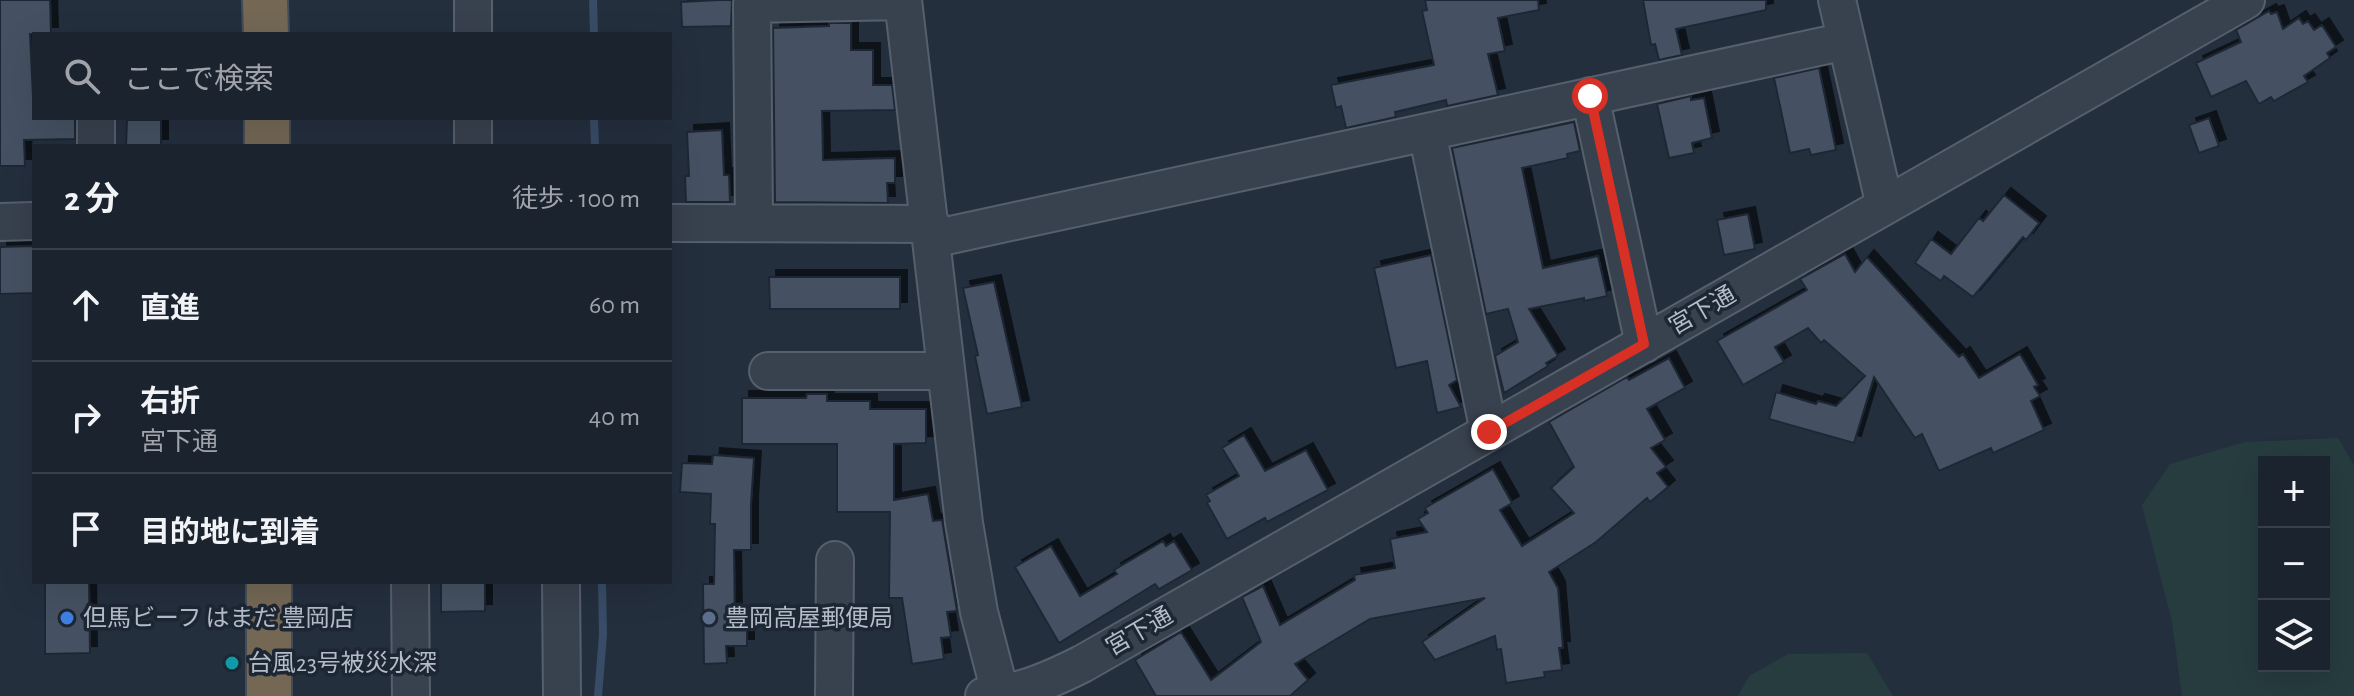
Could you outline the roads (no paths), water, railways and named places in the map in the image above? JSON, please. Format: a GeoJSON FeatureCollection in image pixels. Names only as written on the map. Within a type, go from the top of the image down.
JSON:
{"type":"FeatureCollection","features":[{"type":"Feature","properties":{"kind":"highway"},"geometry":{"type":"LineString","coordinates":[[265,0],[266,32]]}},
{"type":"Feature","properties":{"kind":"highway"},"geometry":{"type":"LineString","coordinates":[[267,120],[267,144]]}},
{"type":"Feature","properties":{"kind":"highway"},"geometry":{"type":"LineString","coordinates":[[269,584],[269,696]]}},
{"type":"Feature","properties":{"kind":"street"},"geometry":{"type":"LineString","coordinates":[[473,0],[473,32]]}},
{"type":"Feature","properties":{"kind":"street"},"geometry":{"type":"LineString","coordinates":[[754,223],[752,4],[903,0],[971,572],[997,696]]}},
{"type":"Feature","properties":{"kind":"street"},"geometry":{"type":"LineString","coordinates":[[1837,0],[1885,206]]}},
{"type":"Feature","properties":{"kind":"street","name":"宮下通"},"geometry":{"type":"LineString","coordinates":[[997,696],[1033,687],[1082,664],[2246,0]]}},
{"type":"Feature","properties":{"kind":"street"},"geometry":{"type":"LineString","coordinates":[[672,223],[754,223],[931,231],[1427,132],[1846,41]]}},
{"type":"Feature","properties":{"kind":"street"},"geometry":{"type":"LineString","coordinates":[[1590,96],[1644,344]]}},
{"type":"Feature","properties":{"kind":"street"},"geometry":{"type":"LineString","coordinates":[[96,120],[96,144]]}},
{"type":"Feature","properties":{"kind":"street"},"geometry":{"type":"LineString","coordinates":[[473,120],[473,144]]}},
{"type":"Feature","properties":{"kind":"street"},"geometry":{"type":"LineString","coordinates":[[1427,132],[1489,432]]}},
{"type":"Feature","properties":{"kind":"street"},"geometry":{"type":"LineString","coordinates":[[0,222],[32,221]]}},
{"type":"Feature","properties":{"kind":"street"},"geometry":{"type":"LineString","coordinates":[[768,371],[946,371]]}},
{"type":"Feature","properties":{"kind":"street"},"geometry":{"type":"LineString","coordinates":[[834,696],[835,560]]}},
{"type":"Feature","properties":{"kind":"street"},"geometry":{"type":"LineString","coordinates":[[410,584],[411,696]]}},
{"type":"Feature","properties":{"kind":"street"},"geometry":{"type":"LineString","coordinates":[[561,584],[562,696]]}},
{"type":"Feature","properties":{"kind":"waterway"},"geometry":{"type":"LineString","coordinates":[[593,0],[594,32]]}},
{"type":"Feature","properties":{"kind":"waterway"},"geometry":{"type":"LineString","coordinates":[[594,120],[595,144]]}},
{"type":"Feature","properties":{"kind":"waterway"},"geometry":{"type":"LineString","coordinates":[[598,696],[603,635],[602,584]]}},
{"type":"Feature","properties":{"kind":"place","name":"但馬ビーフ はまだ 豊岡店"},"geometry":{"type":"Point","coordinates":[67,618]}},
{"type":"Feature","properties":{"kind":"place","name":"豊岡高屋郵便局"},"geometry":{"type":"Point","coordinates":[709,618]}},
{"type":"Feature","properties":{"kind":"place","name":"台風23号被災水深"},"geometry":{"type":"Point","coordinates":[232,663]}}]}
